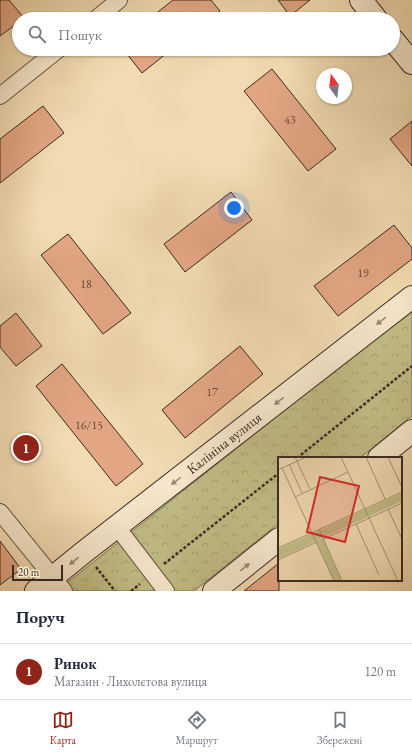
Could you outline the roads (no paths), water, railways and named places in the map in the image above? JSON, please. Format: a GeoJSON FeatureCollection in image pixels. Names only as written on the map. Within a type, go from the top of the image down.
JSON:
{"type":"FeatureCollection","features":[{"type":"Feature","properties":{"kind":"main road"},"geometry":{"type":"LineString","coordinates":[[361,0],[370,12]]}},
{"type":"Feature","properties":{"kind":"main road"},"geometry":{"type":"LineString","coordinates":[[400,48],[412,63]]}},
{"type":"Feature","properties":{"kind":"main road","name":"Калініна вулиця"},"geometry":{"type":"LineString","coordinates":[[36,591],[59,584],[84,552],[412,297]]}},
{"type":"Feature","properties":{"kind":"main road"},"geometry":{"type":"LineString","coordinates":[[380,457],[412,431]]}},
{"type":"Feature","properties":{"kind":"main road"},"geometry":{"type":"LineString","coordinates":[[214,591],[278,540]]}},
{"type":"Feature","properties":{"kind":"street"},"geometry":{"type":"LineString","coordinates":[[104,12],[119,0]]}},
{"type":"Feature","properties":{"kind":"street"},"geometry":{"type":"LineString","coordinates":[[0,96],[50,56]]}},
{"type":"Feature","properties":{"kind":"street"},"geometry":{"type":"LineString","coordinates":[[0,512],[59,584]]}},
{"type":"Feature","properties":{"kind":"street"},"geometry":{"type":"LineString","coordinates":[[117,527],[166,591]]}},
{"type":"Feature","properties":{"kind":"place","name":"Ринок"},"geometry":{"type":"Point","coordinates":[26,448]}}]}
